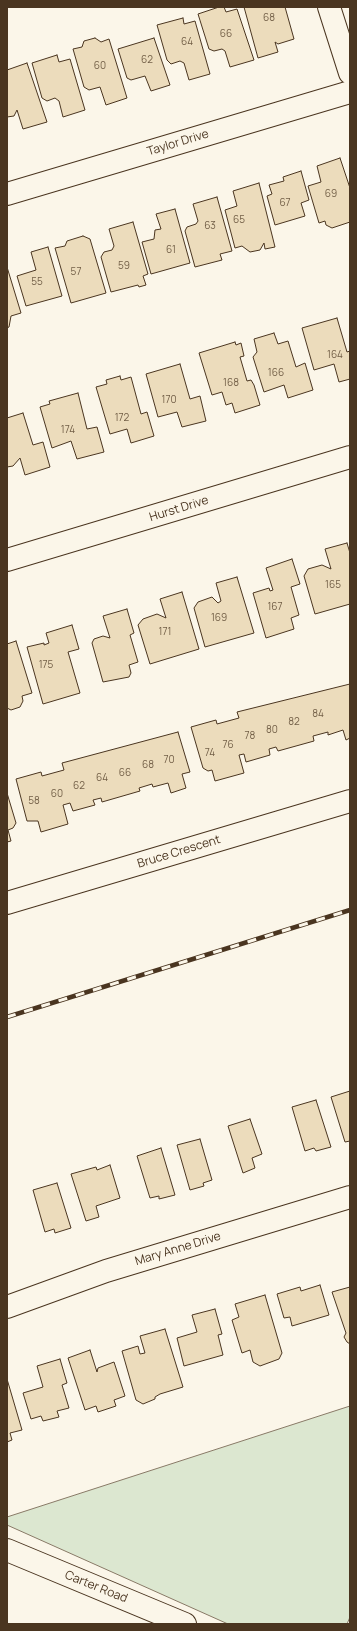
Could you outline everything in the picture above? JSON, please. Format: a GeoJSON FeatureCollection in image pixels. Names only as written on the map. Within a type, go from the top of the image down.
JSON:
{"type":"FeatureCollection","features":[{"type":"Feature","properties":{"kind":"street"},"geometry":{"type":"LineString","coordinates":[[329,7],[350,73]]}},
{"type":"Feature","properties":{"kind":"street","name":"Taylor Drive"},"geometry":{"type":"LineString","coordinates":[[7,194],[350,92]]}},
{"type":"Feature","properties":{"kind":"street","name":"Hurst Drive"},"geometry":{"type":"LineString","coordinates":[[7,560],[350,458]]}},
{"type":"Feature","properties":{"kind":"street","name":"Bruce Crescent"},"geometry":{"type":"LineString","coordinates":[[7,903],[350,801]]}},
{"type":"Feature","properties":{"kind":"street","name":"Mary Anne Drive"},"geometry":{"type":"LineString","coordinates":[[7,1307],[106,1271],[350,1197]]}},
{"type":"Feature","properties":{"kind":"street","name":"Carter Road"},"geometry":{"type":"LineString","coordinates":[[7,1550],[185,1624]]}},
{"type":"Feature","properties":{"kind":"green space"},"geometry":{"type":"Polygon","coordinates":[[[350,1406],[350,1617],[347,1624],[228,1624],[7,1525],[7,1517],[350,1406]]]}},
{"type":"Feature","properties":{"kind":"building"},"geometry":{"type":"Polygon","coordinates":[[[219,7],[224,7],[226,12],[237,9],[254,60],[230,67],[225,51],[222,49],[214,51],[209,49],[198,14],[219,7]]]}},
{"type":"Feature","properties":{"kind":"building"},"geometry":{"type":"Polygon","coordinates":[[[244,7],[285,7],[294,39],[278,44],[275,42],[278,52],[258,58],[244,7]]]}},
{"type":"Feature","properties":{"kind":"building"},"geometry":{"type":"Polygon","coordinates":[[[183,18],[184,24],[195,21],[210,74],[189,80],[184,63],[180,61],[171,64],[167,60],[157,25],[183,18]]]}},
{"type":"Feature","properties":{"kind":"building"},"geometry":{"type":"Polygon","coordinates":[[[95,38],[101,42],[109,39],[127,98],[106,105],[100,87],[89,90],[84,87],[73,49],[82,47],[84,41],[95,38]]]}},
{"type":"Feature","properties":{"kind":"building"},"geometry":{"type":"Polygon","coordinates":[[[154,38],[170,85],[151,91],[145,76],[131,80],[127,78],[118,49],[154,38]]]}},
{"type":"Feature","properties":{"kind":"building"},"geometry":{"type":"Polygon","coordinates":[[[57,55],[59,62],[70,59],[85,110],[63,117],[59,101],[55,98],[47,101],[42,98],[32,63],[57,55]]]}},
{"type":"Feature","properties":{"kind":"building"},"geometry":{"type":"Polygon","coordinates":[[[27,63],[47,122],[23,129],[17,110],[14,116],[7,117],[7,70],[27,63]]]}},
{"type":"Feature","properties":{"kind":"building"},"geometry":{"type":"Polygon","coordinates":[[[340,158],[350,188],[350,222],[332,228],[326,225],[325,221],[319,223],[308,186],[321,182],[317,166],[340,158]]]}},
{"type":"Feature","properties":{"kind":"building"},"geometry":{"type":"Polygon","coordinates":[[[301,171],[309,200],[301,203],[305,216],[275,225],[267,196],[272,194],[269,185],[284,181],[283,177],[301,171]]]}},
{"type":"Feature","properties":{"kind":"building"},"geometry":{"type":"Polygon","coordinates":[[[259,183],[275,247],[265,249],[264,243],[260,250],[250,252],[242,246],[235,248],[225,210],[237,206],[233,191],[259,183]]]}},
{"type":"Feature","properties":{"kind":"building"},"geometry":{"type":"Polygon","coordinates":[[[217,197],[232,251],[220,254],[222,260],[195,267],[185,231],[187,227],[196,224],[198,221],[193,204],[217,197]]]}},
{"type":"Feature","properties":{"kind":"building"},"geometry":{"type":"Polygon","coordinates":[[[175,209],[190,263],[151,274],[142,242],[154,239],[155,230],[161,229],[156,214],[175,209]]]}},
{"type":"Feature","properties":{"kind":"building"},"geometry":{"type":"Polygon","coordinates":[[[133,222],[148,274],[143,276],[146,285],[139,287],[138,285],[111,292],[101,257],[104,252],[112,250],[114,246],[109,229],[133,222]]]}},
{"type":"Feature","properties":{"kind":"building"},"geometry":{"type":"Polygon","coordinates":[[[83,236],[90,239],[106,293],[71,303],[55,248],[65,246],[67,241],[83,236]]]}},
{"type":"Feature","properties":{"kind":"building"},"geometry":{"type":"Polygon","coordinates":[[[48,247],[62,296],[26,306],[17,276],[36,270],[31,252],[48,247]]]}},
{"type":"Feature","properties":{"kind":"building"},"geometry":{"type":"Polygon","coordinates":[[[7,267],[21,313],[11,316],[9,327],[7,328],[7,267]]]}},
{"type":"Feature","properties":{"kind":"building"},"geometry":{"type":"Polygon","coordinates":[[[337,318],[347,352],[350,351],[350,379],[339,382],[334,364],[314,370],[302,328],[337,318]]]}},
{"type":"Feature","properties":{"kind":"building"},"geometry":{"type":"Polygon","coordinates":[[[274,333],[278,344],[288,341],[296,367],[305,363],[313,390],[288,398],[284,385],[264,392],[253,357],[257,352],[254,339],[274,333]]]}},
{"type":"Feature","properties":{"kind":"building"},"geometry":{"type":"Polygon","coordinates":[[[235,342],[236,345],[241,343],[244,356],[240,357],[247,381],[251,380],[254,385],[260,405],[235,413],[232,403],[226,405],[222,392],[212,395],[199,353],[235,342]]]}},
{"type":"Feature","properties":{"kind":"building"},"geometry":{"type":"Polygon","coordinates":[[[180,364],[190,399],[200,396],[206,421],[182,427],[177,412],[158,417],[146,374],[180,364]]]}},
{"type":"Feature","properties":{"kind":"building"},"geometry":{"type":"Polygon","coordinates":[[[120,376],[121,380],[131,377],[141,414],[147,412],[154,436],[131,443],[127,429],[110,434],[96,387],[107,384],[106,380],[120,376]]]}},
{"type":"Feature","properties":{"kind":"building"},"geometry":{"type":"Polygon","coordinates":[[[78,393],[87,429],[97,427],[104,452],[77,459],[71,441],[52,448],[40,407],[50,404],[49,401],[78,393]]]}},
{"type":"Feature","properties":{"kind":"building"},"geometry":{"type":"Polygon","coordinates":[[[23,413],[33,445],[43,442],[50,467],[25,475],[20,458],[13,466],[7,467],[7,418],[23,413]]]}},
{"type":"Feature","properties":{"kind":"building"},"geometry":{"type":"Polygon","coordinates":[[[347,543],[350,553],[350,604],[315,614],[304,576],[308,569],[322,565],[331,569],[325,549],[347,543]]]}},
{"type":"Feature","properties":{"kind":"building"},"geometry":{"type":"Polygon","coordinates":[[[292,559],[300,584],[291,587],[299,615],[291,618],[294,629],[266,638],[253,593],[269,588],[270,591],[273,590],[266,568],[292,559]]]}},
{"type":"Feature","properties":{"kind":"building"},"geometry":{"type":"Polygon","coordinates":[[[237,577],[254,633],[205,647],[194,608],[198,602],[212,597],[218,603],[221,601],[216,583],[237,577]]]}},
{"type":"Feature","properties":{"kind":"building"},"geometry":{"type":"Polygon","coordinates":[[[182,592],[199,649],[150,664],[138,625],[143,619],[157,614],[166,618],[160,599],[182,592]]]}},
{"type":"Feature","properties":{"kind":"building"},"geometry":{"type":"Polygon","coordinates":[[[127,609],[134,633],[130,635],[138,662],[129,665],[131,673],[129,677],[103,682],[92,643],[94,639],[103,636],[110,638],[103,616],[127,609]]]}},
{"type":"Feature","properties":{"kind":"building"},"geometry":{"type":"Polygon","coordinates":[[[72,625],[79,649],[68,652],[80,693],[43,704],[27,647],[49,643],[46,633],[72,625]]]}},
{"type":"Feature","properties":{"kind":"building"},"geometry":{"type":"Polygon","coordinates":[[[16,641],[32,693],[22,696],[23,701],[20,707],[11,710],[7,708],[7,644],[16,641]]]}},
{"type":"Feature","properties":{"kind":"building"},"geometry":{"type":"Polygon","coordinates":[[[350,684],[350,738],[346,740],[343,730],[328,735],[328,732],[313,736],[314,741],[278,751],[276,747],[269,749],[270,755],[246,762],[244,754],[239,755],[244,773],[215,781],[212,770],[208,771],[203,768],[191,727],[216,720],[217,724],[239,718],[237,712],[350,684]]]}},
{"type":"Feature","properties":{"kind":"building"},"geometry":{"type":"Polygon","coordinates":[[[178,732],[190,772],[182,774],[186,788],[171,793],[168,783],[153,787],[152,784],[139,788],[140,791],[102,802],[101,798],[93,800],[95,805],[73,811],[70,803],[63,805],[68,824],[41,832],[38,821],[27,821],[16,779],[41,772],[42,776],[64,770],[62,763],[178,732]]]}},
{"type":"Feature","properties":{"kind":"building"},"geometry":{"type":"Polygon","coordinates":[[[7,793],[16,823],[13,828],[8,830],[11,841],[7,842],[7,793]]]}},
{"type":"Feature","properties":{"kind":"building"},"geometry":{"type":"Polygon","coordinates":[[[350,1091],[350,1141],[345,1142],[331,1097],[350,1091]]]}},
{"type":"Feature","properties":{"kind":"building"},"geometry":{"type":"Polygon","coordinates":[[[316,1100],[331,1147],[316,1151],[314,1148],[305,1151],[292,1107],[316,1100]]]}},
{"type":"Feature","properties":{"kind":"building"},"geometry":{"type":"Polygon","coordinates":[[[250,1119],[262,1154],[252,1158],[255,1168],[243,1173],[228,1126],[250,1119]]]}},
{"type":"Feature","properties":{"kind":"building"},"geometry":{"type":"Polygon","coordinates":[[[200,1139],[212,1180],[203,1183],[204,1186],[190,1190],[177,1145],[200,1139]]]}},
{"type":"Feature","properties":{"kind":"building"},"geometry":{"type":"Polygon","coordinates":[[[161,1148],[175,1195],[159,1199],[159,1196],[150,1198],[137,1156],[161,1148]]]}},
{"type":"Feature","properties":{"kind":"building"},"geometry":{"type":"Polygon","coordinates":[[[110,1165],[120,1198],[96,1206],[99,1217],[86,1221],[71,1174],[96,1167],[97,1170],[110,1165]]]}},
{"type":"Feature","properties":{"kind":"building"},"geometry":{"type":"Polygon","coordinates":[[[57,1183],[71,1228],[55,1233],[54,1229],[45,1232],[33,1190],[57,1183]]]}},
{"type":"Feature","properties":{"kind":"building"},"geometry":{"type":"Polygon","coordinates":[[[320,1285],[329,1315],[292,1326],[290,1317],[284,1318],[277,1294],[300,1287],[301,1291],[320,1285]]]}},
{"type":"Feature","properties":{"kind":"building"},"geometry":{"type":"Polygon","coordinates":[[[350,1287],[350,1344],[344,1337],[346,1333],[332,1292],[350,1287]]]}},
{"type":"Feature","properties":{"kind":"building"},"geometry":{"type":"Polygon","coordinates":[[[265,1295],[282,1353],[279,1359],[260,1366],[253,1362],[250,1350],[242,1353],[232,1320],[239,1317],[235,1304],[265,1295]]]}},
{"type":"Feature","properties":{"kind":"building"},"geometry":{"type":"Polygon","coordinates":[[[215,1309],[222,1334],[218,1335],[223,1355],[184,1366],[177,1338],[197,1332],[192,1315],[215,1309]]]}},
{"type":"Feature","properties":{"kind":"building"},"geometry":{"type":"Polygon","coordinates":[[[165,1329],[183,1387],[160,1394],[155,1397],[155,1399],[143,1404],[136,1400],[122,1351],[138,1346],[140,1354],[145,1353],[140,1336],[165,1329]]]}},
{"type":"Feature","properties":{"kind":"building"},"geometry":{"type":"Polygon","coordinates":[[[90,1350],[97,1372],[98,1368],[114,1362],[125,1396],[114,1400],[116,1406],[98,1412],[96,1406],[85,1410],[68,1358],[90,1350]]]}},
{"type":"Feature","properties":{"kind":"building"},"geometry":{"type":"Polygon","coordinates":[[[60,1359],[67,1383],[62,1385],[69,1408],[57,1411],[59,1417],[43,1421],[41,1416],[31,1419],[23,1393],[43,1387],[37,1366],[60,1359]]]}},
{"type":"Feature","properties":{"kind":"building"},"geometry":{"type":"Polygon","coordinates":[[[7,1379],[22,1430],[10,1433],[12,1440],[7,1442],[7,1379]]]}},
{"type":"Feature","properties":{"kind":"railway"},"geometry":{"type":"LineString","coordinates":[[7,1017],[350,910]]}}]}
